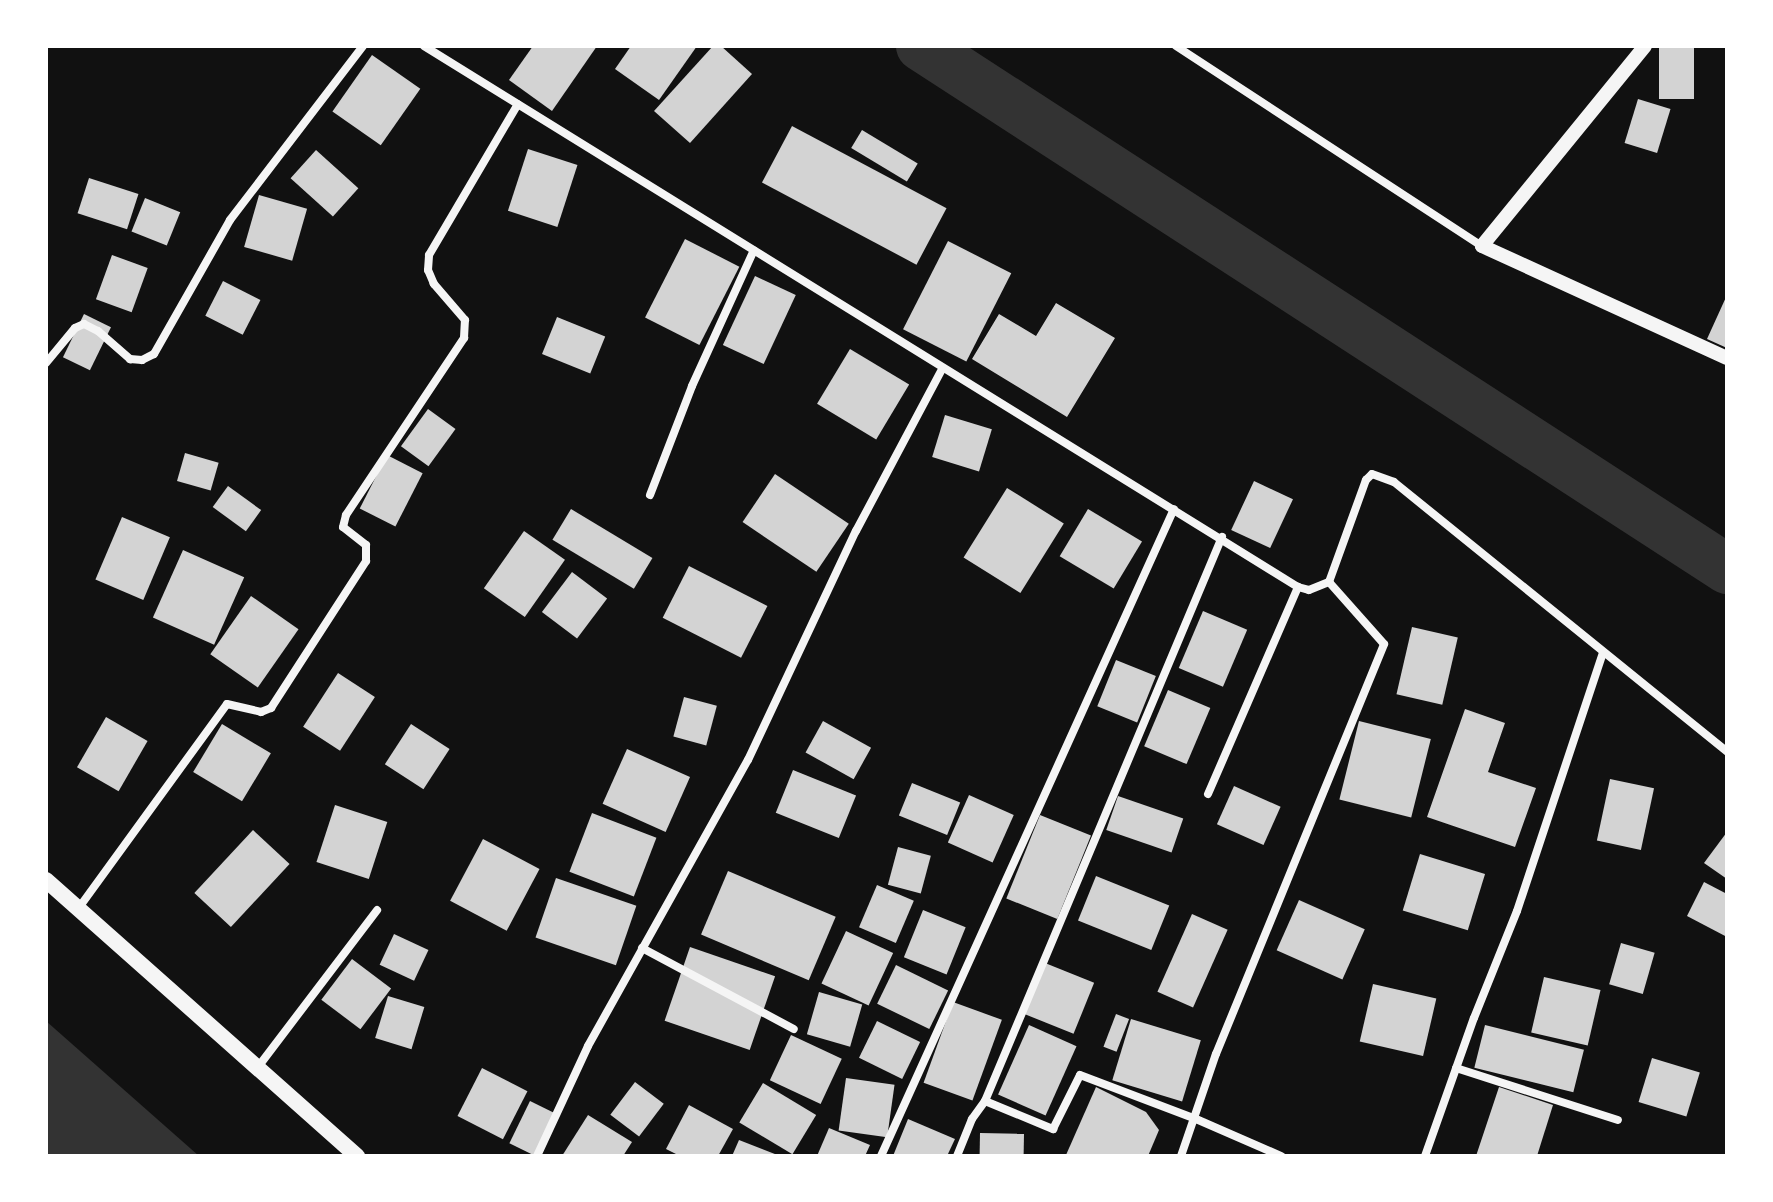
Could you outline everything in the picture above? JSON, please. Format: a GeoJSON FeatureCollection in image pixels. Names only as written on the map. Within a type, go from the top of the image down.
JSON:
{"type":"FeatureCollection","features":[{"type":"Feature","properties":{"kind":"main road"},"geometry":{"type":"LineString","coordinates":[[46,880],[357,1156]]}},
{"type":"Feature","properties":{"kind":"street"},"geometry":{"type":"LineString","coordinates":[[46,363],[75,328],[84,324],[98,331],[130,359],[142,360],[154,354],[230,220],[363,46]]}},
{"type":"Feature","properties":{"kind":"street"},"geometry":{"type":"LineString","coordinates":[[424,46],[942,369],[1222,537],[1298,587],[1309,590],[1329,582],[1366,480],[1372,474],[1394,482],[1727,752]]}},
{"type":"Feature","properties":{"kind":"street"},"geometry":{"type":"LineString","coordinates":[[1176,46],[1482,246],[1727,358]]}},
{"type":"Feature","properties":{"kind":"street"},"geometry":{"type":"LineString","coordinates":[[1482,246],[1645,46]]}},
{"type":"Feature","properties":{"kind":"street"},"geometry":{"type":"LineString","coordinates":[[78,909],[227,704],[261,712],[271,708],[366,561],[366,545],[343,527],[346,515],[464,338],[465,320],[434,284],[428,270],[429,255],[518,104]]}},
{"type":"Feature","properties":{"kind":"street"},"geometry":{"type":"LineString","coordinates":[[650,495],[692,386],[754,250]]}},
{"type":"Feature","properties":{"kind":"street"},"geometry":{"type":"LineString","coordinates":[[537,1156],[588,1046],[748,760],[856,531],[942,369]]}},
{"type":"Feature","properties":{"kind":"street"},"geometry":{"type":"LineString","coordinates":[[881,1156],[1174,509]]}},
{"type":"Feature","properties":{"kind":"street"},"geometry":{"type":"LineString","coordinates":[[957,1156],[972,1119],[985,1101],[1222,537]]}},
{"type":"Feature","properties":{"kind":"street"},"geometry":{"type":"LineString","coordinates":[[1181,1156],[1216,1054],[1384,644],[1329,582]]}},
{"type":"Feature","properties":{"kind":"street"},"geometry":{"type":"LineString","coordinates":[[1208,794],[1298,587]]}},
{"type":"Feature","properties":{"kind":"street"},"geometry":{"type":"LineString","coordinates":[[1425,1156],[1517,911],[1603,653]]}},
{"type":"Feature","properties":{"kind":"street"},"geometry":{"type":"LineString","coordinates":[[258,1067],[377,910]]}},
{"type":"Feature","properties":{"kind":"street"},"geometry":{"type":"LineString","coordinates":[[642,948],[794,1029]]}},
{"type":"Feature","properties":{"kind":"street"},"geometry":{"type":"LineString","coordinates":[[1456,1068],[1618,1120]]}},
{"type":"Feature","properties":{"kind":"street"},"geometry":{"type":"LineString","coordinates":[[985,1101],[1053,1129],[1080,1075],[1196,1119],[1281,1156]]}},
{"type":"Feature","properties":{"kind":"shaded area"},"geometry":{"type":"Polygon","coordinates":[[[46,1021],[199,1156],[46,1156],[46,1021]]]}},
{"type":"Feature","properties":{"kind":"building"},"geometry":{"type":"Polygon","coordinates":[[[533,46],[597,46],[552,111],[509,80],[533,46]]]}},
{"type":"Feature","properties":{"kind":"building"},"geometry":{"type":"Polygon","coordinates":[[[631,46],[697,46],[659,100],[615,69],[631,46]]]}},
{"type":"Feature","properties":{"kind":"building"},"geometry":{"type":"Polygon","coordinates":[[[713,46],[721,46],[752,74],[690,143],[654,111],[713,46]]]}},
{"type":"Feature","properties":{"kind":"building"},"geometry":{"type":"Polygon","coordinates":[[[1659,46],[1694,46],[1694,99],[1659,99],[1659,46]]]}},
{"type":"Feature","properties":{"kind":"building"},"geometry":{"type":"Polygon","coordinates":[[[372,55],[420,89],[381,145],[332,112],[372,55]]]}},
{"type":"Feature","properties":{"kind":"building"},"geometry":{"type":"Polygon","coordinates":[[[1638,99],[1671,109],[1657,153],[1625,143],[1638,99]]]}},
{"type":"Feature","properties":{"kind":"building"},"geometry":{"type":"Polygon","coordinates":[[[792,126],[947,208],[916,265],[762,183],[792,126]]]}},
{"type":"Feature","properties":{"kind":"building"},"geometry":{"type":"Polygon","coordinates":[[[862,130],[918,163],[907,181],[851,148],[862,130]]]}},
{"type":"Feature","properties":{"kind":"building"},"geometry":{"type":"Polygon","coordinates":[[[528,149],[577,165],[557,227],[508,211],[528,149]]]}},
{"type":"Feature","properties":{"kind":"building"},"geometry":{"type":"Polygon","coordinates":[[[316,150],[358,188],[333,216],[291,178],[316,150]]]}},
{"type":"Feature","properties":{"kind":"building"},"geometry":{"type":"Polygon","coordinates":[[[89,178],[138,194],[127,229],[78,213],[89,178]]]}},
{"type":"Feature","properties":{"kind":"building"},"geometry":{"type":"Polygon","coordinates":[[[259,195],[307,209],[292,261],[244,247],[259,195]]]}},
{"type":"Feature","properties":{"kind":"building"},"geometry":{"type":"Polygon","coordinates":[[[145,198],[180,212],[167,246],[132,231],[145,198]]]}},
{"type":"Feature","properties":{"kind":"building"},"geometry":{"type":"Polygon","coordinates":[[[685,239],[739,267],[699,345],[645,317],[685,239]]]}},
{"type":"Feature","properties":{"kind":"building"},"geometry":{"type":"Polygon","coordinates":[[[948,241],[1011,273],[966,361],[903,329],[948,241]]]}},
{"type":"Feature","properties":{"kind":"building"},"geometry":{"type":"Polygon","coordinates":[[[112,255],[148,268],[132,312],[96,299],[112,255]]]}},
{"type":"Feature","properties":{"kind":"building"},"geometry":{"type":"Polygon","coordinates":[[[755,276],[796,295],[764,364],[723,345],[755,276]]]}},
{"type":"Feature","properties":{"kind":"building"},"geometry":{"type":"Polygon","coordinates":[[[223,281],[260,300],[243,335],[205,316],[223,281]]]}},
{"type":"Feature","properties":{"kind":"building"},"geometry":{"type":"Polygon","coordinates":[[[1727,295],[1727,348],[1707,339],[1727,295]]]}},
{"type":"Feature","properties":{"kind":"building"},"geometry":{"type":"Polygon","coordinates":[[[1056,303],[1115,338],[1067,417],[972,359],[999,314],[1036,336],[1056,303]]]}},
{"type":"Feature","properties":{"kind":"building"},"geometry":{"type":"Polygon","coordinates":[[[84,314],[111,327],[90,370],[63,357],[84,314]]]}},
{"type":"Feature","properties":{"kind":"building"},"geometry":{"type":"Polygon","coordinates":[[[557,317],[605,336],[590,374],[542,354],[557,317]]]}},
{"type":"Feature","properties":{"kind":"building"},"geometry":{"type":"Polygon","coordinates":[[[850,349],[909,385],[876,439],[817,404],[850,349]]]}},
{"type":"Feature","properties":{"kind":"building"},"geometry":{"type":"Polygon","coordinates":[[[428,409],[456,429],[428,466],[401,446],[428,409]]]}},
{"type":"Feature","properties":{"kind":"building"},"geometry":{"type":"Polygon","coordinates":[[[945,415],[992,429],[979,471],[932,457],[945,415]]]}},
{"type":"Feature","properties":{"kind":"building"},"geometry":{"type":"Polygon","coordinates":[[[185,453],[219,463],[211,491],[177,481],[185,453]]]}},
{"type":"Feature","properties":{"kind":"building"},"geometry":{"type":"Polygon","coordinates":[[[387,455],[423,473],[395,527],[360,508],[387,455]]]}},
{"type":"Feature","properties":{"kind":"building"},"geometry":{"type":"Polygon","coordinates":[[[775,474],[849,524],[816,572],[743,522],[775,474]]]}},
{"type":"Feature","properties":{"kind":"building"},"geometry":{"type":"Polygon","coordinates":[[[1254,481],[1293,499],[1270,548],[1231,530],[1254,481]]]}},
{"type":"Feature","properties":{"kind":"building"},"geometry":{"type":"Polygon","coordinates":[[[228,486],[261,510],[246,531],[213,507],[228,486]]]}},
{"type":"Feature","properties":{"kind":"building"},"geometry":{"type":"Polygon","coordinates":[[[1007,488],[1064,524],[1020,593],[964,558],[1007,488]]]}},
{"type":"Feature","properties":{"kind":"building"},"geometry":{"type":"Polygon","coordinates":[[[571,509],[652,558],[634,589],[552,540],[571,509]]]}},
{"type":"Feature","properties":{"kind":"building"},"geometry":{"type":"Polygon","coordinates":[[[1088,509],[1142,541],[1114,589],[1060,556],[1088,509]]]}},
{"type":"Feature","properties":{"kind":"building"},"geometry":{"type":"Polygon","coordinates":[[[122,517],[170,537],[143,600],[95,580],[122,517]]]}},
{"type":"Feature","properties":{"kind":"building"},"geometry":{"type":"Polygon","coordinates":[[[524,531],[565,560],[525,617],[484,588],[524,531]]]}},
{"type":"Feature","properties":{"kind":"building"},"geometry":{"type":"Polygon","coordinates":[[[183,550],[244,577],[214,645],[153,618],[183,550]]]}},
{"type":"Feature","properties":{"kind":"building"},"geometry":{"type":"Polygon","coordinates":[[[689,566],[767,606],[741,658],[663,618],[689,566]]]}},
{"type":"Feature","properties":{"kind":"building"},"geometry":{"type":"Polygon","coordinates":[[[572,572],[607,598],[577,638],[542,612],[572,572]]]}},
{"type":"Feature","properties":{"kind":"building"},"geometry":{"type":"Polygon","coordinates":[[[251,596],[299,629],[258,687],[210,654],[251,596]]]}},
{"type":"Feature","properties":{"kind":"building"},"geometry":{"type":"Polygon","coordinates":[[[1203,611],[1247,630],[1223,687],[1179,668],[1203,611]]]}},
{"type":"Feature","properties":{"kind":"building"},"geometry":{"type":"Polygon","coordinates":[[[1412,627],[1458,638],[1442,705],[1396,694],[1412,627]]]}},
{"type":"Feature","properties":{"kind":"building"},"geometry":{"type":"Polygon","coordinates":[[[1116,660],[1156,676],[1137,722],[1097,706],[1116,660]]]}},
{"type":"Feature","properties":{"kind":"building"},"geometry":{"type":"Polygon","coordinates":[[[338,673],[375,697],[340,751],[303,727],[338,673]]]}},
{"type":"Feature","properties":{"kind":"building"},"geometry":{"type":"Polygon","coordinates":[[[1168,690],[1210,708],[1187,764],[1144,746],[1168,690]]]}},
{"type":"Feature","properties":{"kind":"building"},"geometry":{"type":"Polygon","coordinates":[[[684,697],[717,706],[706,745],[673,737],[684,697]]]}},
{"type":"Feature","properties":{"kind":"building"},"geometry":{"type":"Polygon","coordinates":[[[1465,709],[1505,723],[1488,772],[1536,788],[1515,847],[1427,817],[1465,709]]]}},
{"type":"Feature","properties":{"kind":"building"},"geometry":{"type":"Polygon","coordinates":[[[106,717],[148,741],[119,791],[77,767],[106,717]]]}},
{"type":"Feature","properties":{"kind":"building"},"geometry":{"type":"Polygon","coordinates":[[[823,721],[871,748],[854,779],[806,752],[823,721]]]}},
{"type":"Feature","properties":{"kind":"building"},"geometry":{"type":"Polygon","coordinates":[[[1359,721],[1431,739],[1411,817],[1339,800],[1359,721]]]}},
{"type":"Feature","properties":{"kind":"building"},"geometry":{"type":"Polygon","coordinates":[[[222,724],[271,753],[242,801],[193,772],[222,724]]]}},
{"type":"Feature","properties":{"kind":"building"},"geometry":{"type":"Polygon","coordinates":[[[411,724],[450,749],[423,789],[385,764],[411,724]]]}},
{"type":"Feature","properties":{"kind":"building"},"geometry":{"type":"Polygon","coordinates":[[[627,749],[690,777],[666,832],[603,804],[627,749]]]}},
{"type":"Feature","properties":{"kind":"building"},"geometry":{"type":"Polygon","coordinates":[[[793,770],[856,795],[839,838],[776,813],[793,770]]]}},
{"type":"Feature","properties":{"kind":"building"},"geometry":{"type":"Polygon","coordinates":[[[1610,779],[1654,788],[1641,850],[1597,841],[1610,779]]]}},
{"type":"Feature","properties":{"kind":"building"},"geometry":{"type":"Polygon","coordinates":[[[912,783],[960,802],[947,835],[899,815],[912,783]]]}},
{"type":"Feature","properties":{"kind":"building"},"geometry":{"type":"Polygon","coordinates":[[[1234,786],[1281,807],[1264,845],[1217,824],[1234,786]]]}},
{"type":"Feature","properties":{"kind":"building"},"geometry":{"type":"Polygon","coordinates":[[[969,795],[1014,815],[993,862],[948,843],[969,795]]]}},
{"type":"Feature","properties":{"kind":"building"},"geometry":{"type":"Polygon","coordinates":[[[1118,796],[1183,818],[1172,853],[1106,830],[1118,796]]]}},
{"type":"Feature","properties":{"kind":"building"},"geometry":{"type":"Polygon","coordinates":[[[335,805],[387,822],[369,879],[316,862],[335,805]]]}},
{"type":"Feature","properties":{"kind":"building"},"geometry":{"type":"Polygon","coordinates":[[[592,813],[656,838],[634,897],[569,872],[592,813]]]}},
{"type":"Feature","properties":{"kind":"building"},"geometry":{"type":"Polygon","coordinates":[[[1040,815],[1091,836],[1057,919],[1006,898],[1040,815]]]}},
{"type":"Feature","properties":{"kind":"building"},"geometry":{"type":"Polygon","coordinates":[[[253,830],[290,864],[231,927],[194,893],[253,830]]]}},
{"type":"Feature","properties":{"kind":"building"},"geometry":{"type":"Polygon","coordinates":[[[1727,832],[1727,879],[1704,863],[1727,832]]]}},
{"type":"Feature","properties":{"kind":"building"},"geometry":{"type":"Polygon","coordinates":[[[483,839],[540,869],[507,931],[450,901],[483,839]]]}},
{"type":"Feature","properties":{"kind":"building"},"geometry":{"type":"Polygon","coordinates":[[[898,847],[931,856],[921,893],[888,885],[898,847]]]}},
{"type":"Feature","properties":{"kind":"building"},"geometry":{"type":"Polygon","coordinates":[[[1420,854],[1485,874],[1468,930],[1403,910],[1420,854]]]}},
{"type":"Feature","properties":{"kind":"building"},"geometry":{"type":"Polygon","coordinates":[[[728,871],[836,917],[809,980],[701,935],[728,871]]]}},
{"type":"Feature","properties":{"kind":"building"},"geometry":{"type":"Polygon","coordinates":[[[1096,876],[1169,906],[1151,950],[1078,921],[1096,876]]]}},
{"type":"Feature","properties":{"kind":"building"},"geometry":{"type":"Polygon","coordinates":[[[556,878],[636,906],[616,965],[535,938],[556,878]]]}},
{"type":"Feature","properties":{"kind":"building"},"geometry":{"type":"Polygon","coordinates":[[[1704,882],[1727,894],[1727,937],[1687,916],[1704,882]]]}},
{"type":"Feature","properties":{"kind":"building"},"geometry":{"type":"Polygon","coordinates":[[[877,885],[914,901],[896,943],[859,927],[877,885]]]}},
{"type":"Feature","properties":{"kind":"building"},"geometry":{"type":"Polygon","coordinates":[[[1299,900],[1365,929],[1342,980],[1277,950],[1299,900]]]}},
{"type":"Feature","properties":{"kind":"building"},"geometry":{"type":"Polygon","coordinates":[[[923,910],[966,927],[947,975],[904,957],[923,910]]]}},
{"type":"Feature","properties":{"kind":"building"},"geometry":{"type":"Polygon","coordinates":[[[1192,914],[1228,930],[1193,1008],[1157,992],[1192,914]]]}},
{"type":"Feature","properties":{"kind":"building"},"geometry":{"type":"Polygon","coordinates":[[[846,931],[893,953],[869,1006],[821,984],[846,931]]]}},
{"type":"Feature","properties":{"kind":"building"},"geometry":{"type":"Polygon","coordinates":[[[394,934],[428,950],[414,981],[380,965],[394,934]]]}},
{"type":"Feature","properties":{"kind":"building"},"geometry":{"type":"Polygon","coordinates":[[[1621,943],[1655,953],[1643,994],[1609,984],[1621,943]]]}},
{"type":"Feature","properties":{"kind":"building"},"geometry":{"type":"Polygon","coordinates":[[[690,947],[775,976],[750,1050],[665,1021],[690,947]]]}},
{"type":"Feature","properties":{"kind":"building"},"geometry":{"type":"Polygon","coordinates":[[[352,959],[391,988],[360,1029],[321,1000],[352,959]]]}},
{"type":"Feature","properties":{"kind":"building"},"geometry":{"type":"Polygon","coordinates":[[[1045,963],[1094,983],[1074,1034],[1024,1014],[1045,963]]]}},
{"type":"Feature","properties":{"kind":"building"},"geometry":{"type":"Polygon","coordinates":[[[896,965],[948,990],[929,1029],[877,1004],[896,965]]]}},
{"type":"Feature","properties":{"kind":"building"},"geometry":{"type":"Polygon","coordinates":[[[1544,977],[1601,990],[1588,1046],[1531,1033],[1544,977]]]}},
{"type":"Feature","properties":{"kind":"building"},"geometry":{"type":"Polygon","coordinates":[[[1373,984],[1436,999],[1423,1056],[1360,1041],[1373,984]]]}},
{"type":"Feature","properties":{"kind":"building"},"geometry":{"type":"Polygon","coordinates":[[[819,992],[862,1004],[850,1047],[807,1034],[819,992]]]}},
{"type":"Feature","properties":{"kind":"building"},"geometry":{"type":"Polygon","coordinates":[[[388,996],[424,1007],[411,1049],[375,1038],[388,996]]]}},
{"type":"Feature","properties":{"kind":"building"},"geometry":{"type":"Polygon","coordinates":[[[953,1002],[1002,1020],[972,1101],[924,1083],[953,1002]]]}},
{"type":"Feature","properties":{"kind":"building"},"geometry":{"type":"Polygon","coordinates":[[[1116,1014],[1129,1019],[1117,1052],[1103,1047],[1116,1014]]]}},
{"type":"Feature","properties":{"kind":"building"},"geometry":{"type":"Polygon","coordinates":[[[1131,1019],[1201,1040],[1182,1102],[1112,1080],[1131,1019]]]}},
{"type":"Feature","properties":{"kind":"building"},"geometry":{"type":"Polygon","coordinates":[[[877,1021],[920,1042],[902,1079],[859,1058],[877,1021]]]}},
{"type":"Feature","properties":{"kind":"building"},"geometry":{"type":"Polygon","coordinates":[[[1029,1025],[1077,1046],[1046,1116],[998,1094],[1029,1025]]]}},
{"type":"Feature","properties":{"kind":"building"},"geometry":{"type":"Polygon","coordinates":[[[1485,1025],[1584,1050],[1573,1092],[1474,1068],[1485,1025]]]}},
{"type":"Feature","properties":{"kind":"building"},"geometry":{"type":"Polygon","coordinates":[[[791,1035],[842,1059],[821,1104],[770,1080],[791,1035]]]}},
{"type":"Feature","properties":{"kind":"building"},"geometry":{"type":"Polygon","coordinates":[[[1652,1058],[1700,1073],[1686,1117],[1639,1102],[1652,1058]]]}},
{"type":"Feature","properties":{"kind":"building"},"geometry":{"type":"Polygon","coordinates":[[[482,1068],[527,1091],[503,1139],[457,1116],[482,1068]]]}},
{"type":"Feature","properties":{"kind":"building"},"geometry":{"type":"Polygon","coordinates":[[[846,1078],[895,1085],[887,1137],[839,1130],[846,1078]]]}},
{"type":"Feature","properties":{"kind":"building"},"geometry":{"type":"Polygon","coordinates":[[[635,1082],[664,1104],[639,1136],[610,1115],[635,1082]]]}},
{"type":"Feature","properties":{"kind":"building"},"geometry":{"type":"Polygon","coordinates":[[[763,1083],[816,1115],[792,1154],[739,1122],[763,1083]]]}},
{"type":"Feature","properties":{"kind":"building"},"geometry":{"type":"Polygon","coordinates":[[[1096,1087],[1146,1112],[1159,1130],[1148,1156],[1066,1155],[1096,1087]]]}},
{"type":"Feature","properties":{"kind":"building"},"geometry":{"type":"Polygon","coordinates":[[[1499,1087],[1553,1105],[1537,1156],[1476,1156],[1499,1087]]]}},
{"type":"Feature","properties":{"kind":"building"},"geometry":{"type":"Polygon","coordinates":[[[530,1101],[557,1114],[537,1156],[509,1143],[530,1101]]]}},
{"type":"Feature","properties":{"kind":"building"},"geometry":{"type":"Polygon","coordinates":[[[689,1105],[733,1129],[718,1156],[680,1156],[666,1149],[689,1105]]]}},
{"type":"Feature","properties":{"kind":"building"},"geometry":{"type":"Polygon","coordinates":[[[588,1115],[632,1142],[623,1156],[562,1156],[588,1115]]]}},
{"type":"Feature","properties":{"kind":"building"},"geometry":{"type":"Polygon","coordinates":[[[908,1119],[955,1139],[947,1156],[893,1156],[908,1119]]]}},
{"type":"Feature","properties":{"kind":"building"},"geometry":{"type":"Polygon","coordinates":[[[829,1128],[870,1145],[865,1156],[817,1156],[829,1128]]]}},
{"type":"Feature","properties":{"kind":"building"},"geometry":{"type":"Polygon","coordinates":[[[980,1133],[1024,1134],[1024,1156],[980,1156],[980,1133]]]}},
{"type":"Feature","properties":{"kind":"building"},"geometry":{"type":"Polygon","coordinates":[[[739,1140],[780,1156],[732,1156],[739,1140]]]}},
{"type":"Feature","properties":{"kind":"waterway"},"geometry":{"type":"LineString","coordinates":[[921,46],[1727,569]]}}]}
